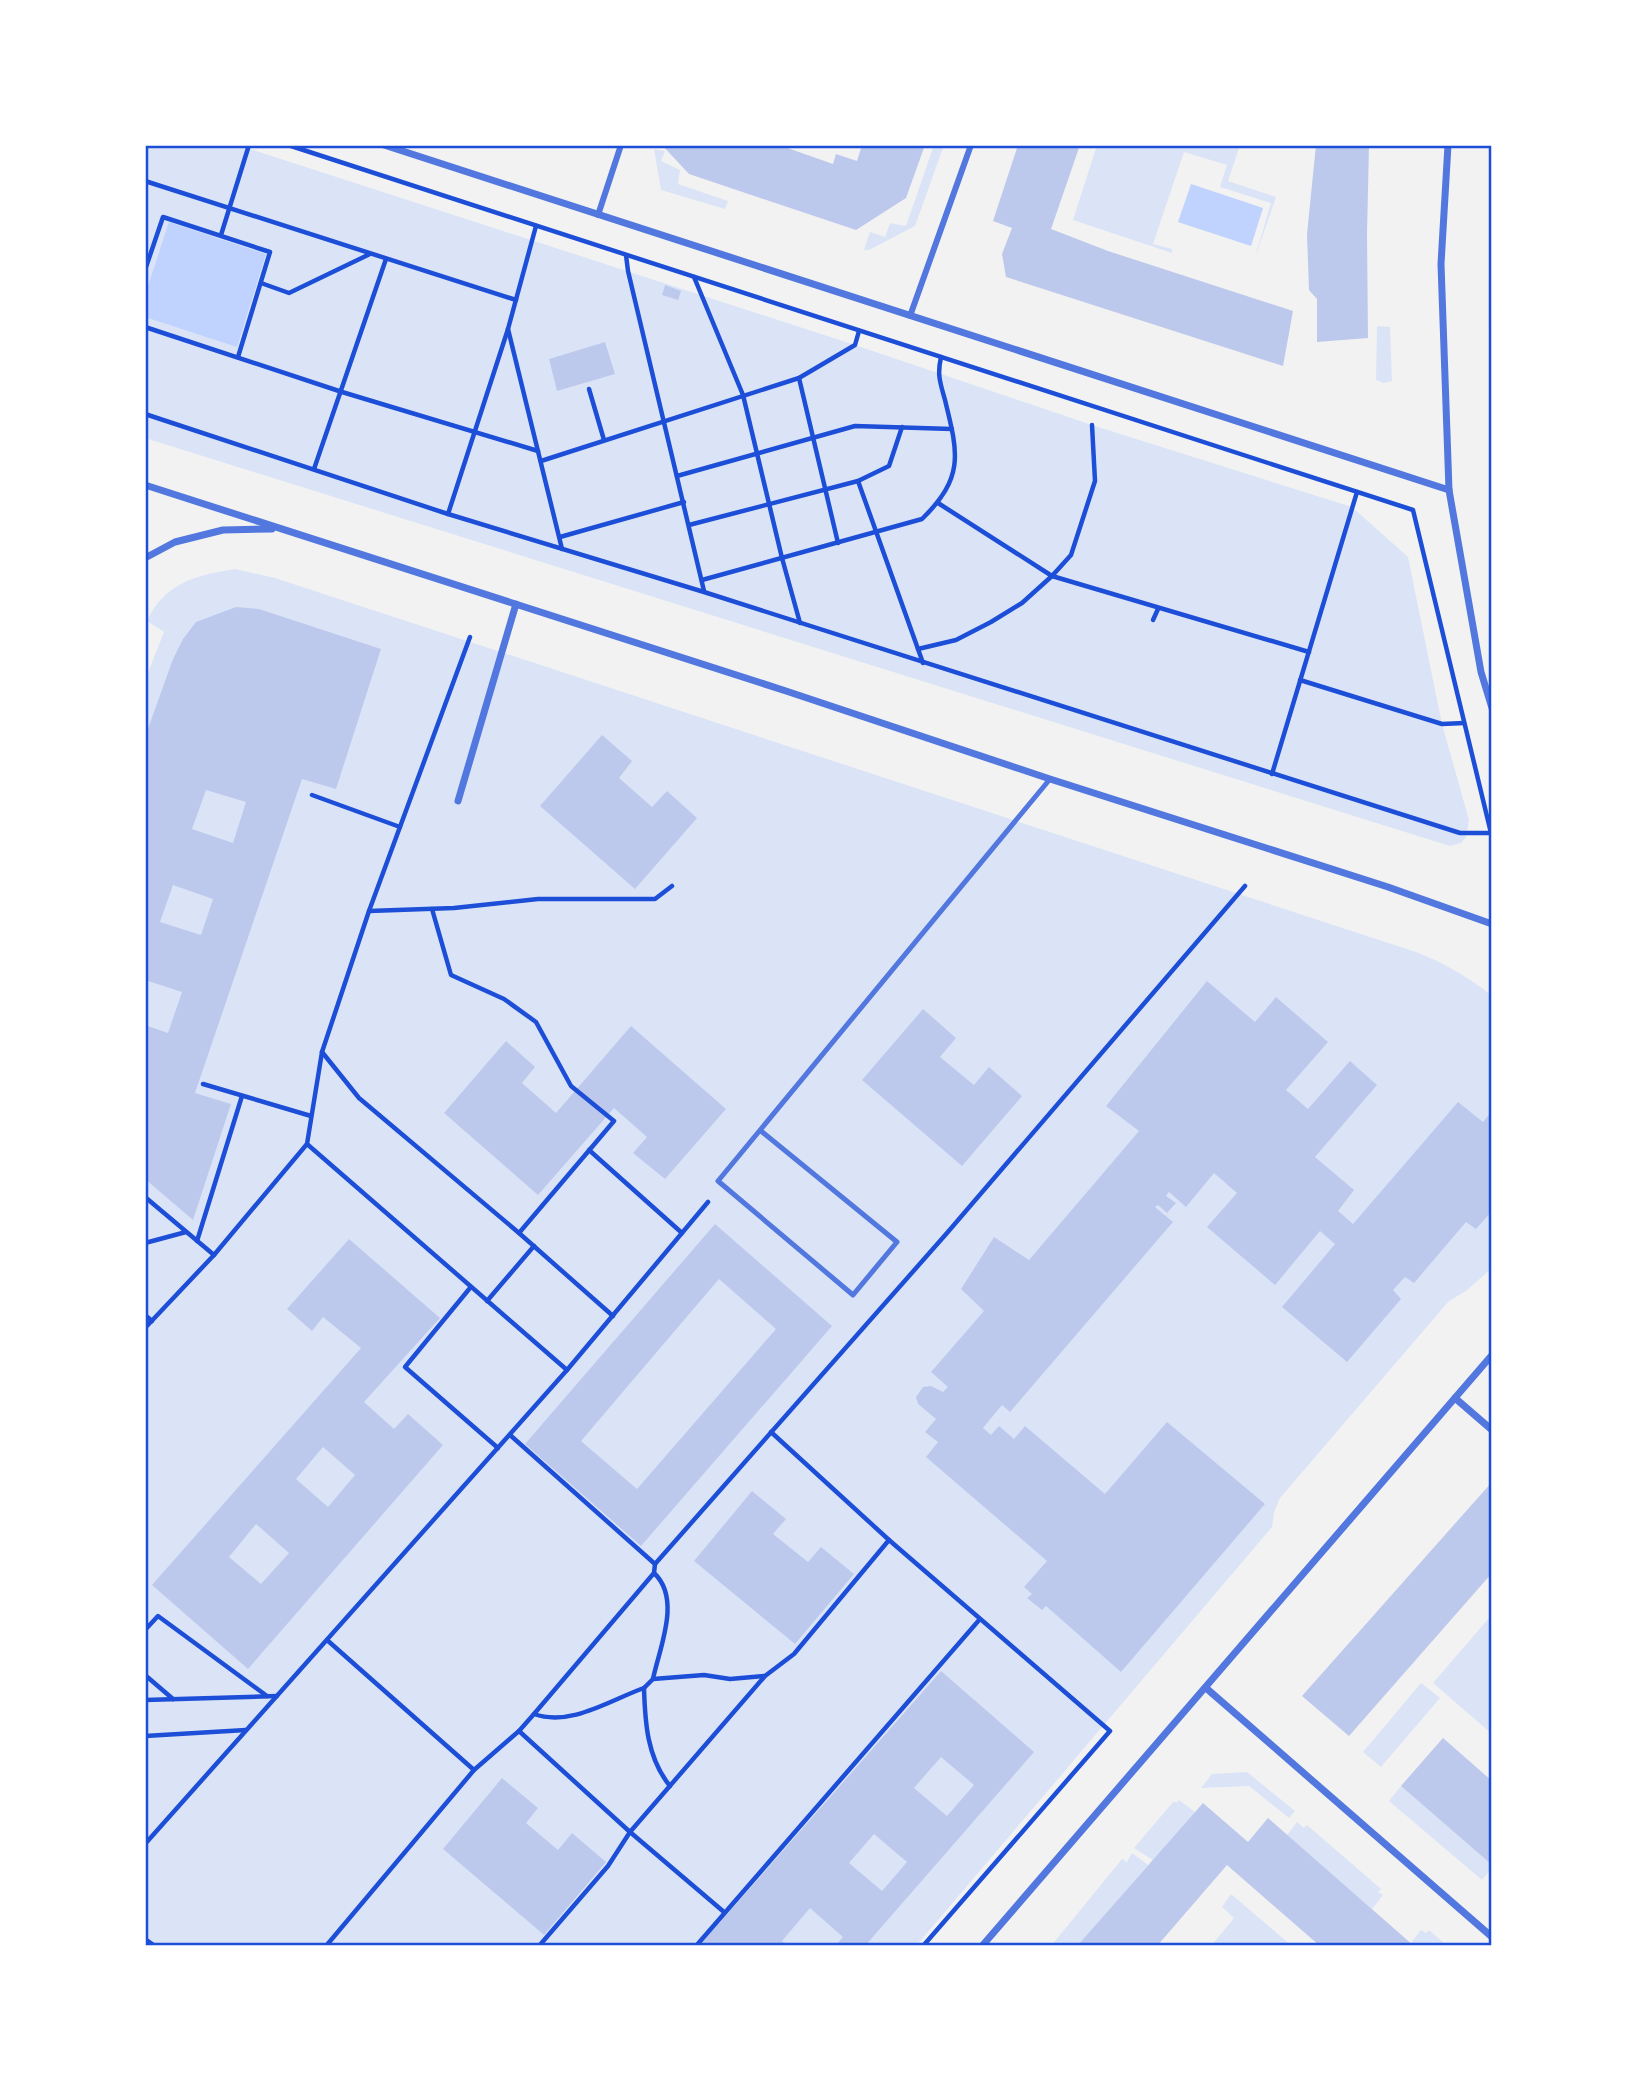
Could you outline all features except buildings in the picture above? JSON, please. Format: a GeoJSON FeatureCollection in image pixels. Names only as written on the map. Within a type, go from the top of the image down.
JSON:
{"type":"FeatureCollection","features":[{"type":"Feature","properties":{"kind":"street"},"geometry":{"type":"LineString","coordinates":[[384,145],[1449,490]]}},
{"type":"Feature","properties":{"kind":"street"},"geometry":{"type":"LineString","coordinates":[[598,215],[621,145]]}},
{"type":"Feature","properties":{"kind":"street"},"geometry":{"type":"LineString","coordinates":[[910,316],[971,145]]}},
{"type":"Feature","properties":{"kind":"street"},"geometry":{"type":"LineString","coordinates":[[1448,145],[1441,264],[1449,490],[1481,672],[1492,708]]}},
{"type":"Feature","properties":{"kind":"street"},"geometry":{"type":"LineString","coordinates":[[145,485],[1491,922]]}},
{"type":"Feature","properties":{"kind":"street"},"geometry":{"type":"LineString","coordinates":[[145,558],[175,542],[223,530],[278,528]]}},
{"type":"Feature","properties":{"kind":"street"},"geometry":{"type":"LineString","coordinates":[[458,801],[516,604]]}},
{"type":"Feature","properties":{"kind":"street"},"geometry":{"type":"LineString","coordinates":[[982,1946],[1492,1355]]}},
{"type":"Feature","properties":{"kind":"street"},"geometry":{"type":"LineString","coordinates":[[1455,1398],[1492,1430]]}},
{"type":"Feature","properties":{"kind":"street"},"geometry":{"type":"LineString","coordinates":[[1206,1688],[1492,1937]]}},
{"type":"Feature","properties":{"kind":"lane"},"geometry":{"type":"LineString","coordinates":[[761,1130],[897,1242],[853,1295],[718,1181],[1050,779]]}},
{"type":"Feature","properties":{"kind":"path"},"geometry":{"type":"LineString","coordinates":[[221,235],[249,145]]}},
{"type":"Feature","properties":{"kind":"path"},"geometry":{"type":"LineString","coordinates":[[145,414],[447,514],[704,592],[1460,833],[1491,833],[1413,510],[288,145]]}},
{"type":"Feature","properties":{"kind":"path"},"geometry":{"type":"LineString","coordinates":[[145,181],[516,300]]}},
{"type":"Feature","properties":{"kind":"path"},"geometry":{"type":"LineString","coordinates":[[145,270],[163,216],[270,253],[238,357]]}},
{"type":"Feature","properties":{"kind":"path"},"geometry":{"type":"LineString","coordinates":[[447,514],[508,328],[536,226]]}},
{"type":"Feature","properties":{"kind":"path"},"geometry":{"type":"LineString","coordinates":[[145,247],[152,250]]}},
{"type":"Feature","properties":{"kind":"path"},"geometry":{"type":"LineString","coordinates":[[261,283],[289,293],[370,254]]}},
{"type":"Feature","properties":{"kind":"path"},"geometry":{"type":"LineString","coordinates":[[626,255],[704,592]]}},
{"type":"Feature","properties":{"kind":"path"},"geometry":{"type":"LineString","coordinates":[[314,469],[386,259]]}},
{"type":"Feature","properties":{"kind":"path"},"geometry":{"type":"LineString","coordinates":[[693,276],[743,395],[800,623]]}},
{"type":"Feature","properties":{"kind":"path"},"geometry":{"type":"LineString","coordinates":[[145,327],[342,392],[538,451]]}},
{"type":"Feature","properties":{"kind":"path"},"geometry":{"type":"LineString","coordinates":[[508,328],[562,549]]}},
{"type":"Feature","properties":{"kind":"path"},"geometry":{"type":"LineString","coordinates":[[541,461],[799,378],[855,345],[859,331]]}},
{"type":"Feature","properties":{"kind":"path"},"geometry":{"type":"LineString","coordinates":[[702,580],[922,519],[938,503],[954,472],[956,442],[938,373],[941,357]]}},
{"type":"Feature","properties":{"kind":"path"},"geometry":{"type":"LineString","coordinates":[[799,378],[838,543]]}},
{"type":"Feature","properties":{"kind":"path"},"geometry":{"type":"LineString","coordinates":[[589,389],[604,440]]}},
{"type":"Feature","properties":{"kind":"path"},"geometry":{"type":"LineString","coordinates":[[918,649],[956,640],[1022,603],[1071,555],[1095,481],[1092,425]]}},
{"type":"Feature","properties":{"kind":"path"},"geometry":{"type":"LineString","coordinates":[[677,476],[855,426],[952,429]]}},
{"type":"Feature","properties":{"kind":"path"},"geometry":{"type":"LineString","coordinates":[[689,524],[858,481],[889,466],[902,427]]}},
{"type":"Feature","properties":{"kind":"path"},"geometry":{"type":"LineString","coordinates":[[858,481],[923,663]]}},
{"type":"Feature","properties":{"kind":"path"},"geometry":{"type":"LineString","coordinates":[[1272,774],[1357,492]]}},
{"type":"Feature","properties":{"kind":"path"},"geometry":{"type":"LineString","coordinates":[[560,537],[684,502]]}},
{"type":"Feature","properties":{"kind":"path"},"geometry":{"type":"LineString","coordinates":[[938,503],[1052,576],[1309,652]]}},
{"type":"Feature","properties":{"kind":"path"},"geometry":{"type":"LineString","coordinates":[[1153,620],[1158,609]]}},
{"type":"Feature","properties":{"kind":"path"},"geometry":{"type":"LineString","coordinates":[[145,1328],[214,1255],[307,1144],[322,1052],[369,911],[470,637]]}},
{"type":"Feature","properties":{"kind":"path"},"geometry":{"type":"LineString","coordinates":[[1300,680],[1442,724],[1464,723]]}},
{"type":"Feature","properties":{"kind":"path"},"geometry":{"type":"LineString","coordinates":[[312,795],[400,827]]}},
{"type":"Feature","properties":{"kind":"path"},"geometry":{"type":"LineString","coordinates":[[369,911],[432,909],[538,899],[655,899],[672,886]]}},
{"type":"Feature","properties":{"kind":"path"},"geometry":{"type":"LineString","coordinates":[[326,1946],[474,1770],[519,1731],[534,1714],[654,1573],[655,1564],[947,1233],[1245,886]]}},
{"type":"Feature","properties":{"kind":"path"},"geometry":{"type":"LineString","coordinates":[[432,909],[451,975],[504,999],[537,1022],[570,1087],[614,1121],[519,1233]]}},
{"type":"Feature","properties":{"kind":"path"},"geometry":{"type":"LineString","coordinates":[[322,1052],[359,1098],[613,1316]]}},
{"type":"Feature","properties":{"kind":"path"},"geometry":{"type":"LineString","coordinates":[[203,1084],[311,1116]]}},
{"type":"Feature","properties":{"kind":"path"},"geometry":{"type":"LineString","coordinates":[[197,1241],[242,1096]]}},
{"type":"Feature","properties":{"kind":"path"},"geometry":{"type":"LineString","coordinates":[[307,1144],[567,1370]]}},
{"type":"Feature","properties":{"kind":"path"},"geometry":{"type":"LineString","coordinates":[[589,1150],[682,1233]]}},
{"type":"Feature","properties":{"kind":"path"},"geometry":{"type":"LineString","coordinates":[[145,1197],[214,1255]]}},
{"type":"Feature","properties":{"kind":"path"},"geometry":{"type":"LineString","coordinates":[[145,1844],[567,1370],[708,1202]]}},
{"type":"Feature","properties":{"kind":"path"},"geometry":{"type":"LineString","coordinates":[[145,1243],[186,1232]]}},
{"type":"Feature","properties":{"kind":"path"},"geometry":{"type":"LineString","coordinates":[[487,1301],[534,1246]]}},
{"type":"Feature","properties":{"kind":"path"},"geometry":{"type":"LineString","coordinates":[[470,1288],[405,1367],[498,1448]]}},
{"type":"Feature","properties":{"kind":"path"},"geometry":{"type":"LineString","coordinates":[[145,1315],[152,1321]]}},
{"type":"Feature","properties":{"kind":"path"},"geometry":{"type":"LineString","coordinates":[[771,1432],[889,1540],[1110,1731],[923,1946]]}},
{"type":"Feature","properties":{"kind":"path"},"geometry":{"type":"LineString","coordinates":[[510,1434],[655,1564]]}},
{"type":"Feature","properties":{"kind":"path"},"geometry":{"type":"LineString","coordinates":[[539,1946],[608,1866],[630,1832],[765,1676],[794,1654],[889,1540]]}},
{"type":"Feature","properties":{"kind":"path"},"geometry":{"type":"LineString","coordinates":[[534,1714],[547,1718],[569,1716],[644,1688],[653,1679],[668,1628],[665,1595],[661,1580],[654,1573]]}},
{"type":"Feature","properties":{"kind":"path"},"geometry":{"type":"LineString","coordinates":[[145,1630],[158,1616],[267,1696]]}},
{"type":"Feature","properties":{"kind":"path"},"geometry":{"type":"LineString","coordinates":[[696,1946],[980,1619]]}},
{"type":"Feature","properties":{"kind":"path"},"geometry":{"type":"LineString","coordinates":[[327,1640],[474,1770]]}},
{"type":"Feature","properties":{"kind":"path"},"geometry":{"type":"LineString","coordinates":[[145,1675],[173,1699]]}},
{"type":"Feature","properties":{"kind":"path"},"geometry":{"type":"LineString","coordinates":[[653,1679],[704,1675],[730,1679],[765,1676]]}},
{"type":"Feature","properties":{"kind":"path"},"geometry":{"type":"LineString","coordinates":[[644,1688],[647,1738],[664,1779],[670,1786]]}},
{"type":"Feature","properties":{"kind":"path"},"geometry":{"type":"LineString","coordinates":[[145,1700],[277,1696]]}},
{"type":"Feature","properties":{"kind":"path"},"geometry":{"type":"LineString","coordinates":[[145,1736],[246,1730]]}},
{"type":"Feature","properties":{"kind":"path"},"geometry":{"type":"LineString","coordinates":[[519,1731],[630,1832],[724,1912]]}},
{"type":"Feature","properties":{"kind":"path"},"geometry":{"type":"LineString","coordinates":[[145,1939],[155,1946]]}},
{"type":"Feature","properties":{"kind":"shaded area"},"geometry":{"type":"Polygon","coordinates":[[[145,145],[238,145],[855,345],[1092,425],[1352,507],[1408,557],[1442,724],[1469,820],[1466,837],[1461,843],[1450,846],[145,438],[145,145]]]}},
{"type":"Feature","properties":{"kind":"shaded area"},"geometry":{"type":"Polygon","coordinates":[[[934,145],[944,145],[915,226],[869,250],[864,250],[870,232],[885,237],[890,223],[906,226],[934,145]]]}},
{"type":"Feature","properties":{"kind":"shaded area"},"geometry":{"type":"Polygon","coordinates":[[[1097,145],[1240,145],[1228,181],[1276,197],[1254,261],[1271,203],[1220,187],[1227,165],[1184,152],[1153,244],[1172,249],[1172,253],[1073,220],[1097,145]]]}},
{"type":"Feature","properties":{"kind":"shaded area"},"geometry":{"type":"Polygon","coordinates":[[[654,149],[665,151],[661,161],[680,170],[678,184],[728,201],[725,209],[661,190],[654,149]]]}},
{"type":"Feature","properties":{"kind":"shaded area"},"geometry":{"type":"Polygon","coordinates":[[[1492,202],[1492,398],[1489,300],[1492,202]]]}},
{"type":"Feature","properties":{"kind":"shaded area"},"geometry":{"type":"Polygon","coordinates":[[[1377,326],[1390,327],[1392,381],[1384,383],[1376,380],[1377,326]]]}},
{"type":"Feature","properties":{"kind":"shaded area"},"geometry":{"type":"Polygon","coordinates":[[[235,569],[275,578],[1416,952],[1456,971],[1492,996],[1492,1268],[1466,1291],[1449,1301],[1280,1498],[1272,1527],[916,1946],[145,1946],[145,680],[164,632],[147,621],[154,608],[172,589],[195,578],[235,569]]]}},
{"type":"Feature","properties":{"kind":"shaded area"},"geometry":{"type":"Polygon","coordinates":[[[1489,1618],[1492,1621],[1492,1734],[1433,1683],[1489,1618]]]}},
{"type":"Feature","properties":{"kind":"shaded area"},"geometry":{"type":"Polygon","coordinates":[[[1421,1683],[1440,1698],[1381,1767],[1363,1752],[1421,1683]]]}},
{"type":"Feature","properties":{"kind":"shaded area"},"geometry":{"type":"Polygon","coordinates":[[[1247,1772],[1295,1811],[1289,1818],[1249,1786],[1201,1788],[1212,1774],[1247,1772]]]}},
{"type":"Feature","properties":{"kind":"shaded area"},"geometry":{"type":"Polygon","coordinates":[[[1401,1786],[1492,1865],[1482,1880],[1389,1801],[1401,1786]]]}},
{"type":"Feature","properties":{"kind":"shaded area"},"geometry":{"type":"Polygon","coordinates":[[[1179,1800],[1195,1812],[1153,1860],[1134,1848],[1174,1801],[1176,1803],[1179,1800]]]}},
{"type":"Feature","properties":{"kind":"shaded area"},"geometry":{"type":"Polygon","coordinates":[[[1297,1822],[1304,1828],[1307,1825],[1381,1889],[1378,1892],[1383,1895],[1372,1909],[1287,1835],[1297,1822]]]}},
{"type":"Feature","properties":{"kind":"shaded area"},"geometry":{"type":"Polygon","coordinates":[[[1132,1853],[1148,1865],[1077,1946],[1051,1946],[1122,1859],[1127,1862],[1132,1853]]]}},
{"type":"Feature","properties":{"kind":"shaded area"},"geometry":{"type":"Polygon","coordinates":[[[1231,1894],[1292,1946],[1211,1946],[1234,1918],[1222,1907],[1231,1894]]]}},
{"type":"Feature","properties":{"kind":"shaded area"},"geometry":{"type":"Polygon","coordinates":[[[1421,1930],[1426,1933],[1429,1930],[1447,1946],[1414,1946],[1411,1943],[1421,1930]]]}},
{"type":"Feature","properties":{"kind":"water"},"geometry":{"type":"Polygon","coordinates":[[[1191,184],[1263,208],[1251,246],[1178,222],[1191,184]]]}},
{"type":"Feature","properties":{"kind":"water"},"geometry":{"type":"Polygon","coordinates":[[[169,222],[266,254],[237,347],[145,317],[145,295],[169,222]]]}}]}
